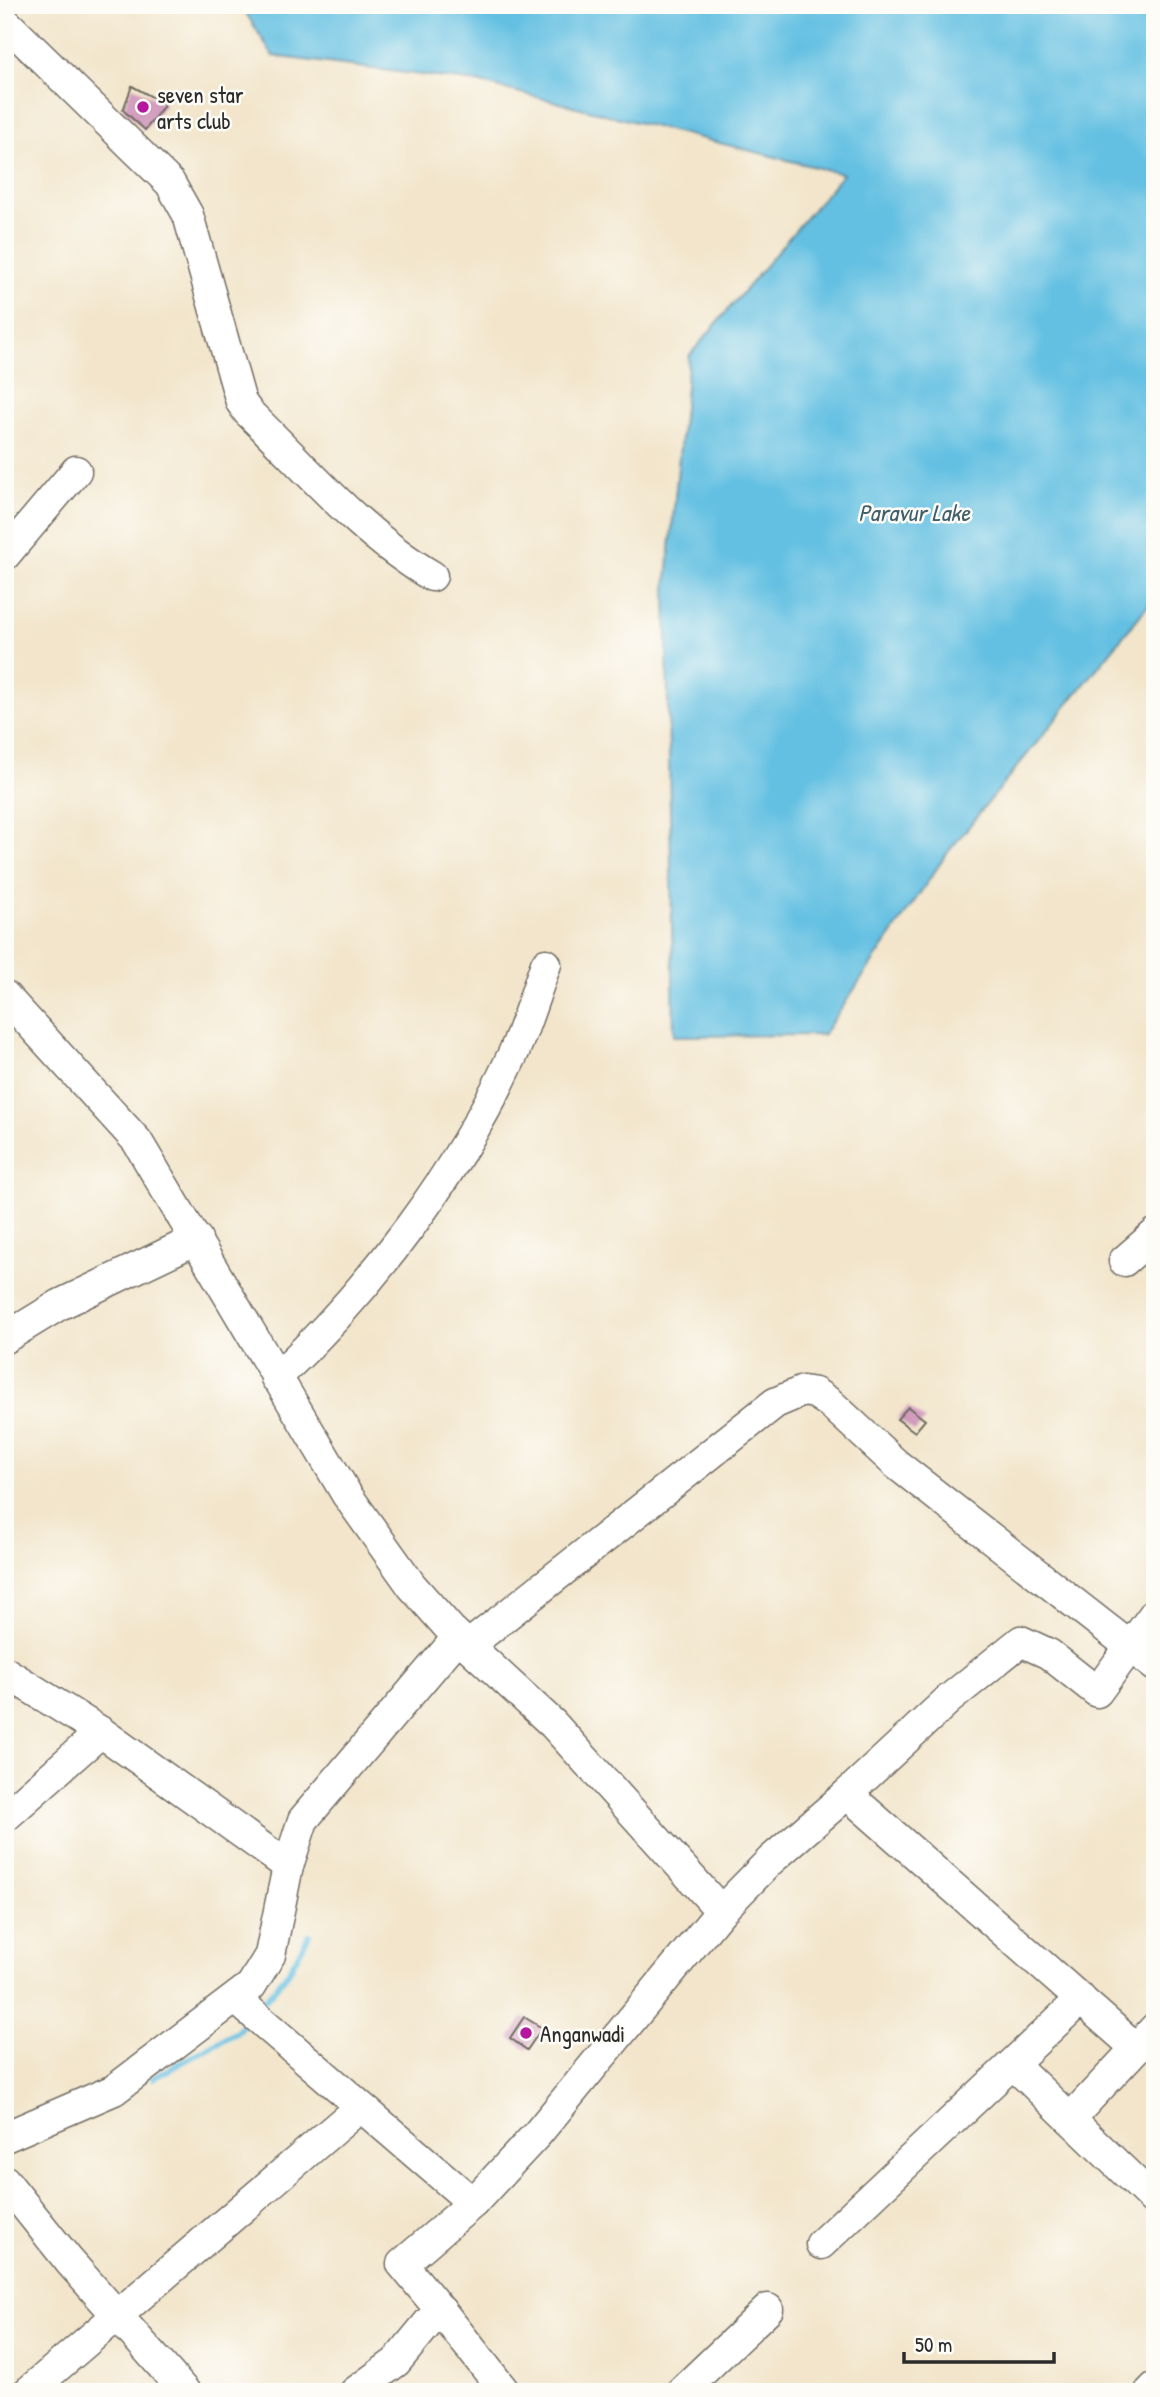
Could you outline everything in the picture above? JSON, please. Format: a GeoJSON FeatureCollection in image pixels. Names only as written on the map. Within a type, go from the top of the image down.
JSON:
{"type":"FeatureCollection","features":[{"type":"Feature","properties":{"kind":"street"},"geometry":{"type":"LineString","coordinates":[[5,22],[170,183],[187,215],[242,402],[248,412],[379,539],[403,559],[432,576]]}},
{"type":"Feature","properties":{"kind":"street"},"geometry":{"type":"LineString","coordinates":[[5,555],[76,471]]}},
{"type":"Feature","properties":{"kind":"street"},"geometry":{"type":"LineString","coordinates":[[276,1378],[331,1323],[414,1221],[514,1053],[546,964]]}},
{"type":"Feature","properties":{"kind":"street"},"geometry":{"type":"LineString","coordinates":[[5,996],[137,1141],[347,1495],[412,1586],[463,1641],[553,1724],[721,1911]]}},
{"type":"Feature","properties":{"kind":"street"},"geometry":{"type":"LineString","coordinates":[[1124,1261],[1155,1234]]}},
{"type":"Feature","properties":{"kind":"street"},"geometry":{"type":"LineString","coordinates":[[8,1333],[59,1305],[197,1239]]}},
{"type":"Feature","properties":{"kind":"street"},"geometry":{"type":"LineString","coordinates":[[5,2137],[114,2090],[236,1999],[264,1969],[270,1955],[288,1866],[303,1820],[317,1801],[463,1641],[775,1403],[803,1391],[815,1394],[830,1403],[896,1464],[1129,1649],[1155,1666]]}},
{"type":"Feature","properties":{"kind":"street"},"geometry":{"type":"LineString","coordinates":[[505,2392],[402,2264],[473,2203],[547,2123],[721,1911],[771,1860],[948,1700],[1021,1641],[1049,1654],[1097,1692],[1155,1614]]}},
{"type":"Feature","properties":{"kind":"street"},"geometry":{"type":"LineString","coordinates":[[5,1672],[100,1732],[288,1866]]}},
{"type":"Feature","properties":{"kind":"street"},"geometry":{"type":"LineString","coordinates":[[5,1817],[100,1732]]}},
{"type":"Feature","properties":{"kind":"street"},"geometry":{"type":"LineString","coordinates":[[847,1794],[1081,1999],[1146,2038],[1070,2119]]}},
{"type":"Feature","properties":{"kind":"street"},"geometry":{"type":"LineString","coordinates":[[236,1999],[473,2203]]}},
{"type":"Feature","properties":{"kind":"street"},"geometry":{"type":"LineString","coordinates":[[821,2244],[1081,1999]]}},
{"type":"Feature","properties":{"kind":"street"},"geometry":{"type":"LineString","coordinates":[[1013,2064],[1155,2201]]}},
{"type":"Feature","properties":{"kind":"street"},"geometry":{"type":"LineString","coordinates":[[28,2392],[360,2107]]}},
{"type":"Feature","properties":{"kind":"street"},"geometry":{"type":"LineString","coordinates":[[5,2181],[184,2392]]}},
{"type":"Feature","properties":{"kind":"street"},"geometry":{"type":"LineString","coordinates":[[681,2392],[768,2309]]}},
{"type":"Feature","properties":{"kind":"street"},"geometry":{"type":"LineString","coordinates":[[355,2392],[396,2362],[429,2322],[442,2312]]}},
{"type":"Feature","properties":{"kind":"street"},"geometry":{"type":"LineString","coordinates":[[1150,2392],[1155,2387]]}},
{"type":"Feature","properties":{"kind":"water","name":"Paravur Lake"},"geometry":{"type":"Polygon","coordinates":[[[241,5],[1155,5],[1155,597],[948,852],[823,1035],[674,1036],[666,589],[689,356],[843,174],[477,82],[273,56],[241,5]]]}},
{"type":"Feature","properties":{"kind":"building","name":"seven star arts club"},"geometry":{"type":"Polygon","coordinates":[[[132,86],[165,104],[145,130],[123,110],[132,86]]]}},
{"type":"Feature","properties":{"kind":"building"},"geometry":{"type":"Polygon","coordinates":[[[908,1407],[925,1420],[915,1432],[897,1419],[908,1407]]]}},
{"type":"Feature","properties":{"kind":"building","name":"Anganwadi"},"geometry":{"type":"Polygon","coordinates":[[[524,2017],[542,2028],[527,2050],[510,2038],[524,2017]]]}},
{"type":"Feature","properties":{"kind":"waterway"},"geometry":{"type":"LineString","coordinates":[[264,2001],[288,1973],[309,1935]]}},
{"type":"Feature","properties":{"kind":"waterway"},"geometry":{"type":"LineString","coordinates":[[153,2078],[237,2032],[242,2026]]}},
{"type":"Feature","properties":{"kind":"place","name":"seven star arts club"},"geometry":{"type":"Point","coordinates":[143,107]}},
{"type":"Feature","properties":{"kind":"place","name":"Anganwadi"},"geometry":{"type":"Point","coordinates":[526,2033]}}]}
